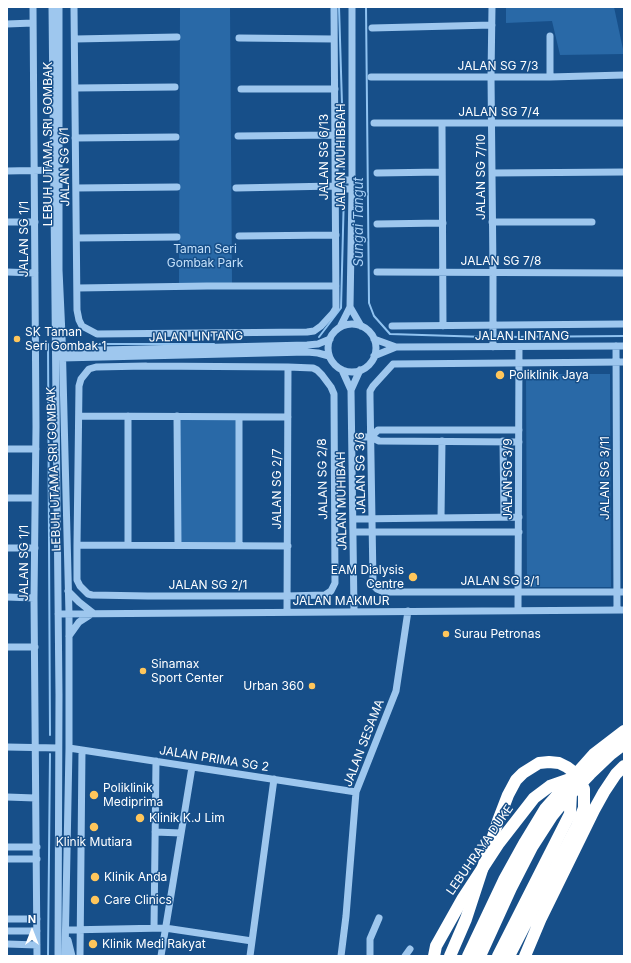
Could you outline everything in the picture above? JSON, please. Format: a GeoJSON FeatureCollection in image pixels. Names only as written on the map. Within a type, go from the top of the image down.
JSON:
{"type":"FeatureCollection","features":[{"type":"Feature","properties":{"kind":"highway"},"geometry":{"type":"LineString","coordinates":[[480,956],[511,888],[532,847],[545,809],[570,779],[594,754],[624,731]]}},
{"type":"Feature","properties":{"kind":"highway"},"geometry":{"type":"LineString","coordinates":[[468,956],[504,880],[541,824],[552,816],[571,793],[611,754],[624,744]]}},
{"type":"Feature","properties":{"kind":"highway"},"geometry":{"type":"LineString","coordinates":[[450,956],[468,912],[498,821],[516,780],[523,773],[539,763],[559,763],[575,773],[579,780],[584,790],[584,808],[577,826],[509,956]]}},
{"type":"Feature","properties":{"kind":"highway"},"geometry":{"type":"LineString","coordinates":[[525,956],[541,918],[594,810],[604,792],[624,766]]}},
{"type":"Feature","properties":{"kind":"highway","name":"LEBUHRAYA DUKE"},"geometry":{"type":"LineString","coordinates":[[430,956],[435,951],[463,898],[499,843],[534,798],[550,786],[570,779]]}},
{"type":"Feature","properties":{"kind":"highway"},"geometry":{"type":"LineString","coordinates":[[498,956],[570,814],[571,793]]}},
{"type":"Feature","properties":{"kind":"street","name":"JALAN SG 1/1"},"geometry":{"type":"LineString","coordinates":[[33,7],[36,449],[34,598],[37,956]]}},
{"type":"Feature","properties":{"kind":"street","name":"LEBUH UTAMA SRI GOMBAK"},"geometry":{"type":"LineString","coordinates":[[52,7],[69,614],[69,748],[65,956]]}},
{"type":"Feature","properties":{"kind":"street","name":"LEBUH UTAMA SRI GOMBAK"},"geometry":{"type":"LineString","coordinates":[[58,956],[56,170],[59,7]]}},
{"type":"Feature","properties":{"kind":"street","name":"JALAN SG 6/1"},"geometry":{"type":"LineString","coordinates":[[74,7],[78,288],[77,310],[82,326]]}},
{"type":"Feature","properties":{"kind":"street","name":"JALAN SG 6/13"},"geometry":{"type":"LineString","coordinates":[[82,326],[97,334],[307,332],[314,331],[322,326],[333,313],[336,308],[334,7]]}},
{"type":"Feature","properties":{"kind":"street","name":"JALAN MUHIBBAH"},"geometry":{"type":"LineString","coordinates":[[340,327],[350,307],[352,189],[352,7]]}},
{"type":"Feature","properties":{"kind":"street","name":"JALAN SG 7/10"},"geometry":{"type":"LineString","coordinates":[[492,7],[491,76],[493,347]]}},
{"type":"Feature","properties":{"kind":"street"},"geometry":{"type":"LineString","coordinates":[[7,24],[33,24]]}},
{"type":"Feature","properties":{"kind":"street"},"geometry":{"type":"LineString","coordinates":[[372,28],[492,25]]}},
{"type":"Feature","properties":{"kind":"street"},"geometry":{"type":"LineString","coordinates":[[550,36],[550,77]]}},
{"type":"Feature","properties":{"kind":"street"},"geometry":{"type":"LineString","coordinates":[[75,39],[177,37]]}},
{"type":"Feature","properties":{"kind":"street"},"geometry":{"type":"LineString","coordinates":[[239,38],[334,39]]}},
{"type":"Feature","properties":{"kind":"street","name":"JALAN SG 7/3"},"geometry":{"type":"LineString","coordinates":[[372,77],[550,77],[624,75]]}},
{"type":"Feature","properties":{"kind":"street"},"geometry":{"type":"LineString","coordinates":[[76,88],[176,87]]}},
{"type":"Feature","properties":{"kind":"street"},"geometry":{"type":"LineString","coordinates":[[241,89],[335,89]]}},
{"type":"Feature","properties":{"kind":"street","name":"JALAN SG 7/4"},"geometry":{"type":"LineString","coordinates":[[374,123],[624,123]]}},
{"type":"Feature","properties":{"kind":"street"},"geometry":{"type":"LineString","coordinates":[[442,124],[443,326]]}},
{"type":"Feature","properties":{"kind":"street"},"geometry":{"type":"LineString","coordinates":[[238,136],[335,136]]}},
{"type":"Feature","properties":{"kind":"street"},"geometry":{"type":"LineString","coordinates":[[75,138],[176,137]]}},
{"type":"Feature","properties":{"kind":"street"},"geometry":{"type":"LineString","coordinates":[[7,171],[56,170]]}},
{"type":"Feature","properties":{"kind":"street"},"geometry":{"type":"LineString","coordinates":[[377,173],[442,172]]}},
{"type":"Feature","properties":{"kind":"street"},"geometry":{"type":"LineString","coordinates":[[492,173],[624,172]]}},
{"type":"Feature","properties":{"kind":"street"},"geometry":{"type":"LineString","coordinates":[[335,186],[341,180],[352,180]]}},
{"type":"Feature","properties":{"kind":"street"},"geometry":{"type":"LineString","coordinates":[[236,188],[335,186],[340,189],[352,189]]}},
{"type":"Feature","properties":{"kind":"street"},"geometry":{"type":"LineString","coordinates":[[76,188],[176,187]]}},
{"type":"Feature","properties":{"kind":"street"},"geometry":{"type":"LineString","coordinates":[[7,222],[35,222]]}},
{"type":"Feature","properties":{"kind":"street"},"geometry":{"type":"LineString","coordinates":[[492,222],[592,222]]}},
{"type":"Feature","properties":{"kind":"street"},"geometry":{"type":"LineString","coordinates":[[377,224],[443,223]]}},
{"type":"Feature","properties":{"kind":"street"},"geometry":{"type":"LineString","coordinates":[[239,236],[336,236]]}},
{"type":"Feature","properties":{"kind":"street"},"geometry":{"type":"LineString","coordinates":[[77,238],[176,237]]}},
{"type":"Feature","properties":{"kind":"street"},"geometry":{"type":"LineString","coordinates":[[7,272],[35,272]]}},
{"type":"Feature","properties":{"kind":"street","name":"JALAN SG 7/8"},"geometry":{"type":"LineString","coordinates":[[377,272],[624,273]]}},
{"type":"Feature","properties":{"kind":"street"},"geometry":{"type":"LineString","coordinates":[[78,288],[336,286]]}},
{"type":"Feature","properties":{"kind":"street"},"geometry":{"type":"LineString","coordinates":[[350,307],[361,326],[371,334],[374,339],[374,356],[369,365],[360,370],[350,372],[342,370],[332,362],[329,356],[328,344],[332,334],[340,327],[350,324],[361,326]]}},
{"type":"Feature","properties":{"kind":"street"},"geometry":{"type":"LineString","coordinates":[[392,326],[624,324]]}},
{"type":"Feature","properties":{"kind":"street","name":"JALAN LINTANG"},"geometry":{"type":"LineString","coordinates":[[62,355],[307,345],[318,344],[330,339]]}},
{"type":"Feature","properties":{"kind":"street","name":"JALAN LINTANG"},"geometry":{"type":"LineString","coordinates":[[374,339],[396,347],[620,346]]}},
{"type":"Feature","properties":{"kind":"street","name":"JALAN SG 3/11"},"geometry":{"type":"LineString","coordinates":[[620,346],[616,362],[620,426],[620,610]]}},
{"type":"Feature","properties":{"kind":"street","name":"JALAN LINTANG"},"geometry":{"type":"LineString","coordinates":[[374,356],[396,347]]}},
{"type":"Feature","properties":{"kind":"street","name":"JALAN SG 3/9"},"geometry":{"type":"LineString","coordinates":[[518,610],[519,347]]}},
{"type":"Feature","properties":{"kind":"street","name":"JALAN LINTANG"},"geometry":{"type":"LineString","coordinates":[[62,355],[318,352],[329,356]]}},
{"type":"Feature","properties":{"kind":"street"},"geometry":{"type":"LineString","coordinates":[[519,363],[624,362]]}},
{"type":"Feature","properties":{"kind":"street","name":"JALAN SG 3/6"},"geometry":{"type":"LineString","coordinates":[[377,589],[374,586],[373,581],[370,391],[392,364],[519,363]]}},
{"type":"Feature","properties":{"kind":"street"},"geometry":{"type":"LineString","coordinates":[[288,367],[96,367],[89,369],[84,374],[79,386],[77,545],[288,546]]}},
{"type":"Feature","properties":{"kind":"street","name":"JALAN SG 2/8"},"geometry":{"type":"LineString","coordinates":[[288,367],[312,368],[317,370],[322,374],[334,394],[335,583],[331,591],[325,595]]}},
{"type":"Feature","properties":{"kind":"street","name":"JALAN SG 2/7"},"geometry":{"type":"LineString","coordinates":[[287,612],[288,367]]}},
{"type":"Feature","properties":{"kind":"street","name":"JALAN MUHIBAH"},"geometry":{"type":"LineString","coordinates":[[342,370],[351,390],[354,611]]}},
{"type":"Feature","properties":{"kind":"street","name":"JALAN MUHIBAH"},"geometry":{"type":"LineString","coordinates":[[351,390],[360,370]]}},
{"type":"Feature","properties":{"kind":"street"},"geometry":{"type":"LineString","coordinates":[[78,416],[288,417]]}},
{"type":"Feature","properties":{"kind":"street"},"geometry":{"type":"LineString","coordinates":[[128,416],[128,545]]}},
{"type":"Feature","properties":{"kind":"street"},"geometry":{"type":"LineString","coordinates":[[176,416],[178,546]]}},
{"type":"Feature","properties":{"kind":"street"},"geometry":{"type":"LineString","coordinates":[[239,417],[239,546]]}},
{"type":"Feature","properties":{"kind":"street"},"geometry":{"type":"LineString","coordinates":[[371,437],[378,430],[519,430]]}},
{"type":"Feature","properties":{"kind":"street"},"geometry":{"type":"LineString","coordinates":[[352,436],[371,437],[379,441],[519,442]]}},
{"type":"Feature","properties":{"kind":"street"},"geometry":{"type":"LineString","coordinates":[[441,518],[442,441]]}},
{"type":"Feature","properties":{"kind":"street"},"geometry":{"type":"LineString","coordinates":[[503,441],[504,517]]}},
{"type":"Feature","properties":{"kind":"street"},"geometry":{"type":"LineString","coordinates":[[7,449],[36,449]]}},
{"type":"Feature","properties":{"kind":"street"},"geometry":{"type":"LineString","coordinates":[[66,483],[78,483]]}},
{"type":"Feature","properties":{"kind":"street"},"geometry":{"type":"LineString","coordinates":[[7,498],[36,498]]}},
{"type":"Feature","properties":{"kind":"street"},"geometry":{"type":"LineString","coordinates":[[353,519],[519,517]]}},
{"type":"Feature","properties":{"kind":"street"},"geometry":{"type":"LineString","coordinates":[[353,532],[519,532]]}},
{"type":"Feature","properties":{"kind":"street","name":"JALAN SG 2/1"},"geometry":{"type":"LineString","coordinates":[[77,545],[78,580],[80,586],[84,590],[92,594],[325,595]]}},
{"type":"Feature","properties":{"kind":"street"},"geometry":{"type":"LineString","coordinates":[[7,548],[35,548]]}},
{"type":"Feature","properties":{"kind":"street","name":"JALAN SG 3/1"},"geometry":{"type":"LineString","coordinates":[[377,589],[384,592],[620,592]]}},
{"type":"Feature","properties":{"kind":"street"},"geometry":{"type":"LineString","coordinates":[[68,591],[78,602],[93,613],[79,622],[69,636]]}},
{"type":"Feature","properties":{"kind":"street"},"geometry":{"type":"LineString","coordinates":[[7,597],[34,598]]}},
{"type":"Feature","properties":{"kind":"street","name":"JALAN MAKMUR"},"geometry":{"type":"LineString","coordinates":[[58,614],[620,610]]}},
{"type":"Feature","properties":{"kind":"street","name":"JALAN SESAMA"},"geometry":{"type":"LineString","coordinates":[[342,956],[356,792],[396,690],[408,611]]}},
{"type":"Feature","properties":{"kind":"street"},"geometry":{"type":"LineString","coordinates":[[7,647],[35,647]]}},
{"type":"Feature","properties":{"kind":"street"},"geometry":{"type":"LineString","coordinates":[[7,747],[58,748]]}},
{"type":"Feature","properties":{"kind":"street","name":"JALAN PRIMA SG 2"},"geometry":{"type":"LineString","coordinates":[[69,748],[356,792]]}},
{"type":"Feature","properties":{"kind":"street"},"geometry":{"type":"LineString","coordinates":[[80,956],[82,750]]}},
{"type":"Feature","properties":{"kind":"street"},"geometry":{"type":"LineString","coordinates":[[154,928],[156,761]]}},
{"type":"Feature","properties":{"kind":"street"},"geometry":{"type":"LineString","coordinates":[[161,956],[192,767]]}},
{"type":"Feature","properties":{"kind":"street"},"geometry":{"type":"LineString","coordinates":[[250,956],[274,780]]}},
{"type":"Feature","properties":{"kind":"street"},"geometry":{"type":"LineString","coordinates":[[7,798],[36,798]]}},
{"type":"Feature","properties":{"kind":"street"},"geometry":{"type":"LineString","coordinates":[[155,832],[181,833]]}},
{"type":"Feature","properties":{"kind":"street"},"geometry":{"type":"LineString","coordinates":[[7,847],[37,847]]}},
{"type":"Feature","properties":{"kind":"street"},"geometry":{"type":"LineString","coordinates":[[7,858],[37,859]]}},
{"type":"Feature","properties":{"kind":"street"},"geometry":{"type":"LineString","coordinates":[[370,956],[370,939],[379,918]]}},
{"type":"Feature","properties":{"kind":"street"},"geometry":{"type":"LineString","coordinates":[[7,919],[37,919]]}},
{"type":"Feature","properties":{"kind":"street","name":"LEBUH UTAMA SRI GOMBAK"},"geometry":{"type":"LineString","coordinates":[[54,956],[57,928]]}},
{"type":"Feature","properties":{"kind":"street"},"geometry":{"type":"LineString","coordinates":[[66,930],[165,928],[252,941]]}},
{"type":"Feature","properties":{"kind":"street","name":"LEBUH UTAMA SRI GOMBAK"},"geometry":{"type":"LineString","coordinates":[[66,930],[72,956]]}},
{"type":"Feature","properties":{"kind":"street"},"geometry":{"type":"LineString","coordinates":[[7,931],[37,931]]}},
{"type":"Feature","properties":{"kind":"street"},"geometry":{"type":"LineString","coordinates":[[7,944],[37,945]]}},
{"type":"Feature","properties":{"kind":"street"},"geometry":{"type":"LineString","coordinates":[[405,956],[410,949]]}},
{"type":"Feature","properties":{"kind":"green space","name":"Taman Seri Gombak Park"},"geometry":{"type":"Polygon","coordinates":[[[180,7],[230,7],[232,283],[179,283],[180,7]]]}},
{"type":"Feature","properties":{"kind":"green space"},"geometry":{"type":"Polygon","coordinates":[[[506,7],[614,7],[624,54],[560,55],[552,21],[506,23],[506,7]]]}},
{"type":"Feature","properties":{"kind":"green space"},"geometry":{"type":"Polygon","coordinates":[[[526,374],[610,374],[611,587],[527,587],[526,374]]]}},
{"type":"Feature","properties":{"kind":"green space"},"geometry":{"type":"Polygon","coordinates":[[[177,416],[239,417],[239,545],[178,545],[177,416]]]}},
{"type":"Feature","properties":{"kind":"waterway"},"geometry":{"type":"LineString","coordinates":[[339,7],[344,169]]}},
{"type":"Feature","properties":{"kind":"waterway","name":"Sungai Tangut"},"geometry":{"type":"LineString","coordinates":[[366,7],[369,303],[374,316],[390,334],[486,337]]}},
{"type":"Feature","properties":{"kind":"waterway"},"geometry":{"type":"LineString","coordinates":[[319,337],[341,308],[344,192]]}},
{"type":"Feature","properties":{"kind":"waterway","name":"Sungai Tangut"},"geometry":{"type":"LineString","coordinates":[[506,337],[624,336]]}},
{"type":"Feature","properties":{"kind":"waterway"},"geometry":{"type":"LineString","coordinates":[[48,344],[50,735]]}},
{"type":"Feature","properties":{"kind":"waterway"},"geometry":{"type":"LineString","coordinates":[[83,344],[214,344]]}},
{"type":"Feature","properties":{"kind":"waterway"},"geometry":{"type":"LineString","coordinates":[[48,956],[50,754]]}},
{"type":"Feature","properties":{"kind":"place","name":"SK Taman Seri Gombak 1"},"geometry":{"type":"Point","coordinates":[17,339]}},
{"type":"Feature","properties":{"kind":"place","name":"Poliklinik Jaya"},"geometry":{"type":"Point","coordinates":[500,375]}},
{"type":"Feature","properties":{"kind":"place","name":"EAM Dialysis Centre"},"geometry":{"type":"Point","coordinates":[413,577]}},
{"type":"Feature","properties":{"kind":"place","name":"Surau Petronas"},"geometry":{"type":"Point","coordinates":[446,634]}},
{"type":"Feature","properties":{"kind":"place","name":"Sinamax Sport Center"},"geometry":{"type":"Point","coordinates":[143,671]}},
{"type":"Feature","properties":{"kind":"place","name":"Urban 360"},"geometry":{"type":"Point","coordinates":[312,686]}},
{"type":"Feature","properties":{"kind":"place","name":"Poliklinik Mediprima"},"geometry":{"type":"Point","coordinates":[94,795]}},
{"type":"Feature","properties":{"kind":"place","name":"Klinik K.J Lim"},"geometry":{"type":"Point","coordinates":[140,818]}},
{"type":"Feature","properties":{"kind":"place","name":"Klinik Mutiara"},"geometry":{"type":"Point","coordinates":[94,827]}},
{"type":"Feature","properties":{"kind":"place","name":"Klinik Anda"},"geometry":{"type":"Point","coordinates":[95,877]}},
{"type":"Feature","properties":{"kind":"place","name":"Care Clinics"},"geometry":{"type":"Point","coordinates":[95,900]}},
{"type":"Feature","properties":{"kind":"place","name":"Klinik Medi Rakyat"},"geometry":{"type":"Point","coordinates":[93,944]}}]}
